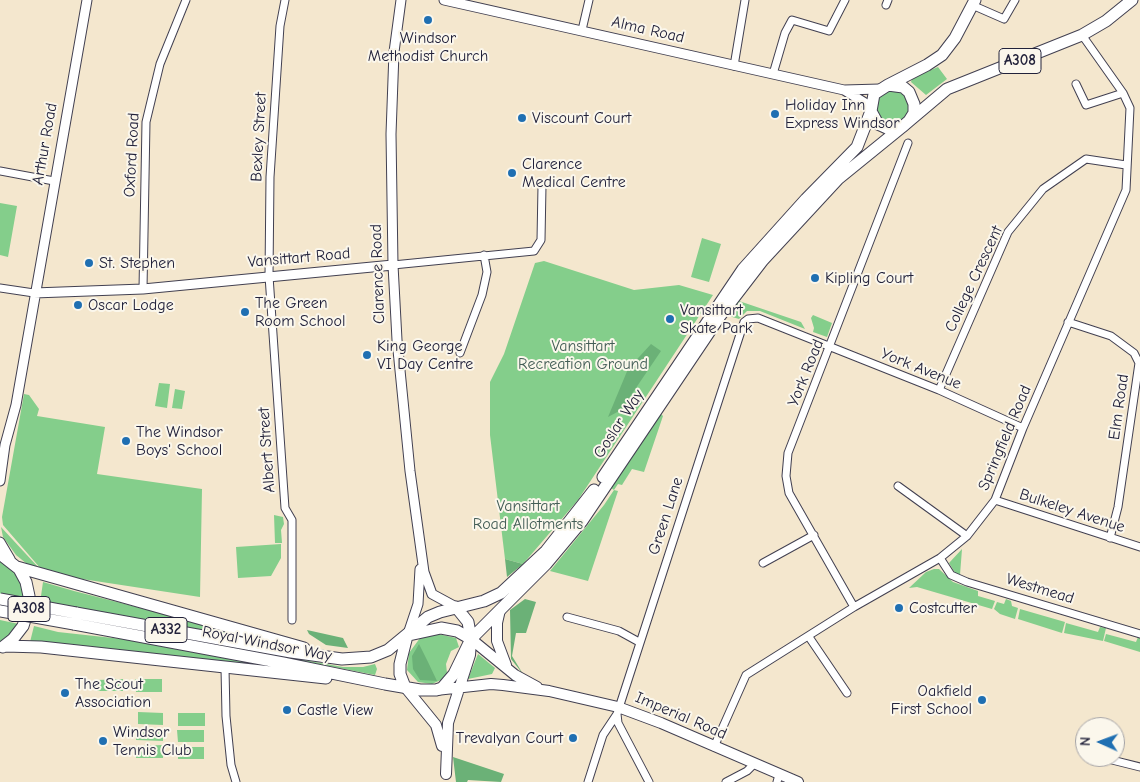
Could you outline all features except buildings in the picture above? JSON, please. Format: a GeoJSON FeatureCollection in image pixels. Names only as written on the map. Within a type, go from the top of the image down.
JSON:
{"type":"FeatureCollection","features":[{"type":"Feature","properties":{"kind":"main road","name":"A308"},"geometry":{"type":"LineString","coordinates":[[906,124],[947,89],[1082,35],[1132,0]]}},
{"type":"Feature","properties":{"kind":"main road"},"geometry":{"type":"LineString","coordinates":[[884,87],[902,87],[912,96],[914,113],[906,124],[895,129],[882,126],[873,118],[871,109],[872,99],[884,87],[927,65],[942,54],[955,38],[973,3]]}},
{"type":"Feature","properties":{"kind":"main road","name":"Goslar Way"},"geometry":{"type":"LineString","coordinates":[[407,636],[428,617],[456,607],[484,601],[500,593],[546,551],[598,486],[743,269],[806,199],[857,147],[871,109]]}},
{"type":"Feature","properties":{"kind":"main road","name":"Goslar Way"},"geometry":{"type":"LineString","coordinates":[[473,641],[500,609],[546,564],[582,520],[720,316],[763,260],[838,179],[906,124]]}},
{"type":"Feature","properties":{"kind":"main road"},"geometry":{"type":"LineString","coordinates":[[0,554],[14,564],[336,658]]}},
{"type":"Feature","properties":{"kind":"main road","name":"A308"},"geometry":{"type":"LineString","coordinates":[[2,647],[23,626],[29,607],[28,589],[14,564]]}},
{"type":"Feature","properties":{"kind":"main road","name":"Royal Windsor Way"},"geometry":{"type":"LineString","coordinates":[[0,599],[75,619],[365,680],[436,690]]}},
{"type":"Feature","properties":{"kind":"main road"},"geometry":{"type":"LineString","coordinates":[[436,690],[449,682],[473,641],[468,622],[456,607]]}},
{"type":"Feature","properties":{"kind":"main road"},"geometry":{"type":"LineString","coordinates":[[500,609],[497,623],[497,641],[500,655],[510,671]]}},
{"type":"Feature","properties":{"kind":"main road","name":"Royal Windsor Way"},"geometry":{"type":"LineString","coordinates":[[0,611],[75,619],[336,658],[361,659],[371,657],[388,650],[407,636]]}},
{"type":"Feature","properties":{"kind":"main road","name":"Imperial Road"},"geometry":{"type":"LineString","coordinates":[[407,636],[441,628],[457,631],[473,641],[524,681],[548,691],[617,711],[714,747],[754,764],[778,778],[798,782]]}},
{"type":"Feature","properties":{"kind":"main road","name":"Clarence Road"},"geometry":{"type":"LineString","coordinates":[[407,636],[400,664],[400,674],[405,687],[436,725],[447,778]]}},
{"type":"Feature","properties":{"kind":"main road","name":"Clarence Road"},"geometry":{"type":"LineString","coordinates":[[447,778],[447,731],[453,704],[473,641]]}},
{"type":"Feature","properties":{"kind":"main road"},"geometry":{"type":"LineString","coordinates":[[2,647],[40,647],[225,668],[365,680]]}},
{"type":"Feature","properties":{"kind":"main road","name":"Imperial Road"},"geometry":{"type":"LineString","coordinates":[[436,690],[491,684],[548,691]]}},
{"type":"Feature","properties":{"kind":"street","name":"Arthur Road"},"geometry":{"type":"LineString","coordinates":[[0,481],[2,445],[16,405],[34,293],[87,0]]}},
{"type":"Feature","properties":{"kind":"street","name":"Oxford Road"},"geometry":{"type":"LineString","coordinates":[[143,289],[146,122],[160,64],[186,0]]}},
{"type":"Feature","properties":{"kind":"street","name":"Bexley Street"},"geometry":{"type":"LineString","coordinates":[[268,276],[270,177],[280,26],[285,0]]}},
{"type":"Feature","properties":{"kind":"street","name":"Clarence Road"},"geometry":{"type":"LineString","coordinates":[[401,0],[394,52],[390,134],[392,265],[405,424],[419,546],[420,597],[407,636]]}},
{"type":"Feature","properties":{"kind":"street","name":"Alma Road"},"geometry":{"type":"LineString","coordinates":[[444,0],[844,90],[884,87]]}},
{"type":"Feature","properties":{"kind":"street"},"geometry":{"type":"LineString","coordinates":[[582,30],[589,0]]}},
{"type":"Feature","properties":{"kind":"street"},"geometry":{"type":"LineString","coordinates":[[734,66],[744,0]]}},
{"type":"Feature","properties":{"kind":"street"},"geometry":{"type":"LineString","coordinates":[[773,74],[785,33],[792,20],[829,31],[845,0]]}},
{"type":"Feature","properties":{"kind":"street"},"geometry":{"type":"LineString","coordinates":[[973,3],[1004,19],[1015,0]]}},
{"type":"Feature","properties":{"kind":"street","name":"Springfield Road"},"geometry":{"type":"LineString","coordinates":[[714,747],[746,675],[854,607],[940,558],[967,536],[995,500],[1023,428],[1126,190],[1130,108],[1123,92],[1082,35]]}},
{"type":"Feature","properties":{"kind":"street"},"geometry":{"type":"LineString","coordinates":[[1076,84],[1086,105],[1123,92]]}},
{"type":"Feature","properties":{"kind":"street","name":"Alma Road"},"geometry":{"type":"LineString","coordinates":[[844,90],[871,109]]}},
{"type":"Feature","properties":{"kind":"street","name":"York Road"},"geometry":{"type":"LineString","coordinates":[[854,607],[789,493],[786,476],[788,453],[831,347],[908,142]]}},
{"type":"Feature","properties":{"kind":"street","name":"College Crescent"},"geometry":{"type":"LineString","coordinates":[[939,390],[1008,232],[1043,189],[1086,159],[1126,164]]}},
{"type":"Feature","properties":{"kind":"street"},"geometry":{"type":"LineString","coordinates":[[0,171],[54,181]]}},
{"type":"Feature","properties":{"kind":"street","name":"Vansittart Road"},"geometry":{"type":"LineString","coordinates":[[0,288],[34,293],[143,289],[534,251],[541,240],[542,186]]}},
{"type":"Feature","properties":{"kind":"street"},"geometry":{"type":"LineString","coordinates":[[460,353],[482,295],[487,272],[484,255]]}},
{"type":"Feature","properties":{"kind":"street","name":"Albert Street"},"geometry":{"type":"LineString","coordinates":[[268,276],[285,508],[292,520],[292,620]]}},
{"type":"Feature","properties":{"kind":"street","name":"Green Lane"},"geometry":{"type":"LineString","coordinates":[[588,782],[603,734],[617,711],[741,326],[748,319],[758,318],[808,337]]}},
{"type":"Feature","properties":{"kind":"street","name":"Elm Road"},"geometry":{"type":"LineString","coordinates":[[1068,322],[1111,336],[1134,354],[1139,363],[1118,507],[1110,538]]}},
{"type":"Feature","properties":{"kind":"street","name":"York Avenue"},"geometry":{"type":"LineString","coordinates":[[808,337],[939,390],[1023,428]]}},
{"type":"Feature","properties":{"kind":"street"},"geometry":{"type":"LineString","coordinates":[[898,486],[967,536]]}},
{"type":"Feature","properties":{"kind":"street","name":"Bulkeley Avenue"},"geometry":{"type":"LineString","coordinates":[[995,500],[1140,547]]}},
{"type":"Feature","properties":{"kind":"street"},"geometry":{"type":"LineString","coordinates":[[763,563],[814,535]]}},
{"type":"Feature","properties":{"kind":"street"},"geometry":{"type":"LineString","coordinates":[[0,542],[14,564]]}},
{"type":"Feature","properties":{"kind":"street","name":"Clarence Road"},"geometry":{"type":"LineString","coordinates":[[419,546],[429,589],[436,597],[456,607]]}},
{"type":"Feature","properties":{"kind":"street","name":"Westmead"},"geometry":{"type":"LineString","coordinates":[[940,558],[951,574],[967,582],[1140,634]]}},
{"type":"Feature","properties":{"kind":"street"},"geometry":{"type":"LineString","coordinates":[[567,617],[619,631],[639,642]]}},
{"type":"Feature","properties":{"kind":"street"},"geometry":{"type":"LineString","coordinates":[[809,637],[847,693]]}},
{"type":"Feature","properties":{"kind":"street"},"geometry":{"type":"LineString","coordinates":[[225,668],[226,716],[231,765],[236,782]]}},
{"type":"Feature","properties":{"kind":"street"},"geometry":{"type":"LineString","coordinates":[[617,711],[618,723],[648,782]]}},
{"type":"Feature","properties":{"kind":"street"},"geometry":{"type":"LineString","coordinates":[[1125,763],[1140,767]]}},
{"type":"Feature","properties":{"kind":"street"},"geometry":{"type":"LineString","coordinates":[[726,782],[746,771],[754,764]]}},
{"type":"Feature","properties":{"kind":"green space"},"geometry":{"type":"Polygon","coordinates":[[[938,67],[947,79],[926,95],[911,82],[912,78],[938,67]]]}},
{"type":"Feature","properties":{"kind":"green space"},"geometry":{"type":"Polygon","coordinates":[[[891,86],[910,98],[908,115],[899,123],[892,124],[877,115],[876,96],[891,86]]]}},
{"type":"Feature","properties":{"kind":"green space"},"geometry":{"type":"Polygon","coordinates":[[[0,203],[17,206],[8,257],[0,255],[0,203]]]}},
{"type":"Feature","properties":{"kind":"green space"},"geometry":{"type":"Polygon","coordinates":[[[702,238],[721,244],[709,282],[691,277],[702,238]]]}},
{"type":"Feature","properties":{"kind":"green space","name":"Vansittart Recreation Ground"},"geometry":{"type":"Polygon","coordinates":[[[544,261],[634,290],[679,285],[713,295],[578,500],[523,564],[505,559],[490,435],[490,382],[504,354],[535,263],[544,261]]]}},
{"type":"Feature","properties":{"kind":"green space"},"geometry":{"type":"Polygon","coordinates":[[[739,301],[801,322],[805,329],[760,311],[747,311],[739,319],[729,316],[739,301]]]}},
{"type":"Feature","properties":{"kind":"green space"},"geometry":{"type":"Polygon","coordinates":[[[813,315],[832,323],[827,337],[813,332],[814,328],[811,318],[813,315]]]}},
{"type":"Feature","properties":{"kind":"green space"},"geometry":{"type":"Polygon","coordinates":[[[651,344],[661,351],[621,410],[608,417],[628,369],[651,344]]]}},
{"type":"Feature","properties":{"kind":"green space"},"geometry":{"type":"Polygon","coordinates":[[[159,383],[170,384],[167,408],[155,406],[159,383]]]}},
{"type":"Feature","properties":{"kind":"green space"},"geometry":{"type":"Polygon","coordinates":[[[175,389],[185,391],[182,409],[172,408],[175,389]]]}},
{"type":"Feature","properties":{"kind":"green space"},"geometry":{"type":"Polygon","coordinates":[[[24,394],[29,395],[39,409],[37,416],[105,427],[97,474],[202,489],[200,597],[82,579],[41,569],[3,525],[2,517],[24,394]]]}},
{"type":"Feature","properties":{"kind":"green space"},"geometry":{"type":"Polygon","coordinates":[[[661,414],[663,416],[644,472],[632,469],[622,485],[618,484],[614,490],[611,488],[661,414]]]}},
{"type":"Feature","properties":{"kind":"green space"},"geometry":{"type":"Polygon","coordinates":[[[614,490],[618,491],[588,581],[550,571],[604,505],[614,490]]]}},
{"type":"Feature","properties":{"kind":"green space"},"geometry":{"type":"Polygon","coordinates":[[[274,515],[283,517],[282,543],[275,543],[274,515]]]}},
{"type":"Feature","properties":{"kind":"green space"},"geometry":{"type":"Polygon","coordinates":[[[1,527],[38,567],[27,564],[16,555],[3,537],[1,527]]]}},
{"type":"Feature","properties":{"kind":"green space"},"geometry":{"type":"Polygon","coordinates":[[[281,544],[281,558],[271,576],[238,578],[236,547],[281,544]]]}},
{"type":"Feature","properties":{"kind":"green space"},"geometry":{"type":"Polygon","coordinates":[[[962,549],[960,575],[955,573],[949,563],[962,549]]]}},
{"type":"Feature","properties":{"kind":"green space"},"geometry":{"type":"Polygon","coordinates":[[[505,559],[523,564],[507,577],[505,559]]]}},
{"type":"Feature","properties":{"kind":"green space"},"geometry":{"type":"Polygon","coordinates":[[[0,560],[13,570],[21,582],[25,600],[0,596],[0,560]]]}},
{"type":"Feature","properties":{"kind":"green space"},"geometry":{"type":"Polygon","coordinates":[[[939,569],[953,582],[978,591],[978,596],[995,601],[992,609],[917,587],[909,588],[926,572],[939,569]]]}},
{"type":"Feature","properties":{"kind":"green space"},"geometry":{"type":"Polygon","coordinates":[[[43,582],[74,591],[285,645],[40,603],[43,582]]]}},
{"type":"Feature","properties":{"kind":"green space"},"geometry":{"type":"Polygon","coordinates":[[[525,599],[536,602],[526,633],[516,633],[512,656],[523,674],[511,659],[510,610],[525,599]]]}},
{"type":"Feature","properties":{"kind":"green space"},"geometry":{"type":"Polygon","coordinates":[[[1006,599],[1011,601],[1012,606],[1018,608],[1015,619],[1000,614],[994,609],[997,602],[1004,604],[1006,599]]]}},
{"type":"Feature","properties":{"kind":"green space"},"geometry":{"type":"Polygon","coordinates":[[[1020,609],[1065,622],[1062,633],[1018,619],[1020,609]]]}},
{"type":"Feature","properties":{"kind":"green space"},"geometry":{"type":"Polygon","coordinates":[[[0,620],[19,624],[8,638],[0,643],[0,620]]]}},
{"type":"Feature","properties":{"kind":"green space"},"geometry":{"type":"Polygon","coordinates":[[[1066,623],[1098,632],[1100,627],[1106,628],[1103,641],[1064,633],[1066,623]]]}},
{"type":"Feature","properties":{"kind":"green space"},"geometry":{"type":"Polygon","coordinates":[[[34,626],[58,632],[122,639],[282,669],[30,642],[34,626]]]}},
{"type":"Feature","properties":{"kind":"green space"},"geometry":{"type":"Polygon","coordinates":[[[307,630],[343,638],[348,648],[326,645],[309,634],[307,630]]]}},
{"type":"Feature","properties":{"kind":"green space"},"geometry":{"type":"Polygon","coordinates":[[[438,634],[456,638],[459,647],[451,651],[446,664],[447,673],[443,679],[432,684],[418,682],[407,670],[409,653],[420,638],[438,634]]]}},
{"type":"Feature","properties":{"kind":"green space"},"geometry":{"type":"Polygon","coordinates":[[[1106,634],[1136,642],[1138,637],[1140,638],[1140,652],[1104,641],[1106,634]]]}},
{"type":"Feature","properties":{"kind":"green space"},"geometry":{"type":"Polygon","coordinates":[[[419,644],[437,681],[420,680],[413,669],[412,656],[419,644]]]}},
{"type":"Feature","properties":{"kind":"green space"},"geometry":{"type":"Polygon","coordinates":[[[231,647],[343,667],[363,667],[375,664],[377,669],[375,675],[231,647]]]}},
{"type":"Feature","properties":{"kind":"green space"},"geometry":{"type":"Polygon","coordinates":[[[478,654],[495,668],[492,674],[468,679],[478,654]]]}},
{"type":"Feature","properties":{"kind":"green space"},"geometry":{"type":"Polygon","coordinates":[[[123,679],[123,691],[97,691],[97,680],[123,679]]]}},
{"type":"Feature","properties":{"kind":"green space"},"geometry":{"type":"Polygon","coordinates":[[[135,679],[162,679],[162,692],[136,692],[135,679]]]}},
{"type":"Feature","properties":{"kind":"green space"},"geometry":{"type":"Polygon","coordinates":[[[138,712],[163,713],[163,725],[138,724],[138,712]]]}},
{"type":"Feature","properties":{"kind":"green space"},"geometry":{"type":"Polygon","coordinates":[[[178,713],[205,713],[205,726],[178,726],[178,713]]]}},
{"type":"Feature","properties":{"kind":"green space"},"geometry":{"type":"Polygon","coordinates":[[[136,729],[163,730],[163,741],[136,740],[136,729]]]}},
{"type":"Feature","properties":{"kind":"green space"},"geometry":{"type":"Polygon","coordinates":[[[177,730],[204,730],[204,742],[178,742],[177,730]]]}},
{"type":"Feature","properties":{"kind":"green space"},"geometry":{"type":"Polygon","coordinates":[[[163,745],[163,758],[136,758],[136,746],[163,745]]]}},
{"type":"Feature","properties":{"kind":"green space"},"geometry":{"type":"Polygon","coordinates":[[[178,747],[204,747],[204,759],[178,759],[178,747]]]}},
{"type":"Feature","properties":{"kind":"green space"},"geometry":{"type":"Polygon","coordinates":[[[453,757],[504,774],[501,782],[468,780],[467,782],[456,782],[453,757]]]}},
{"type":"Feature","properties":{"kind":"place","name":"Windsor Methodist Church"},"geometry":{"type":"Point","coordinates":[428,20]}},
{"type":"Feature","properties":{"kind":"place","name":"Holiday Inn Express Windsor"},"geometry":{"type":"Point","coordinates":[775,114]}},
{"type":"Feature","properties":{"kind":"place","name":"Viscount Court"},"geometry":{"type":"Point","coordinates":[522,118]}},
{"type":"Feature","properties":{"kind":"place","name":"Clarence Medical Centre"},"geometry":{"type":"Point","coordinates":[512,173]}},
{"type":"Feature","properties":{"kind":"place","name":"St. Stephen"},"geometry":{"type":"Point","coordinates":[89,263]}},
{"type":"Feature","properties":{"kind":"place","name":"Kipling Court"},"geometry":{"type":"Point","coordinates":[815,278]}},
{"type":"Feature","properties":{"kind":"place","name":"Oscar Lodge"},"geometry":{"type":"Point","coordinates":[78,305]}},
{"type":"Feature","properties":{"kind":"place","name":"The Green Room School"},"geometry":{"type":"Point","coordinates":[245,312]}},
{"type":"Feature","properties":{"kind":"place","name":"Vansittart Skate Park"},"geometry":{"type":"Point","coordinates":[670,319]}},
{"type":"Feature","properties":{"kind":"place","name":"King George VI Day Centre"},"geometry":{"type":"Point","coordinates":[367,355]}},
{"type":"Feature","properties":{"kind":"place","name":"The Windsor Boys' School"},"geometry":{"type":"Point","coordinates":[126,441]}},
{"type":"Feature","properties":{"kind":"place","name":"Costcutter"},"geometry":{"type":"Point","coordinates":[899,608]}},
{"type":"Feature","properties":{"kind":"place","name":"The Scout Association"},"geometry":{"type":"Point","coordinates":[65,693]}},
{"type":"Feature","properties":{"kind":"place","name":"Oakfield First School"},"geometry":{"type":"Point","coordinates":[982,700]}},
{"type":"Feature","properties":{"kind":"place","name":"Castle View"},"geometry":{"type":"Point","coordinates":[287,710]}},
{"type":"Feature","properties":{"kind":"place","name":"Trevalyan Court"},"geometry":{"type":"Point","coordinates":[573,738]}},
{"type":"Feature","properties":{"kind":"place","name":"Windsor Tennis Club"},"geometry":{"type":"Point","coordinates":[103,741]}},
{"type":"Feature","properties":{"kind":"park label","name":"Vansittart Road Allotments"},"geometry":{"type":"Point","coordinates":[528,515]}}]}
